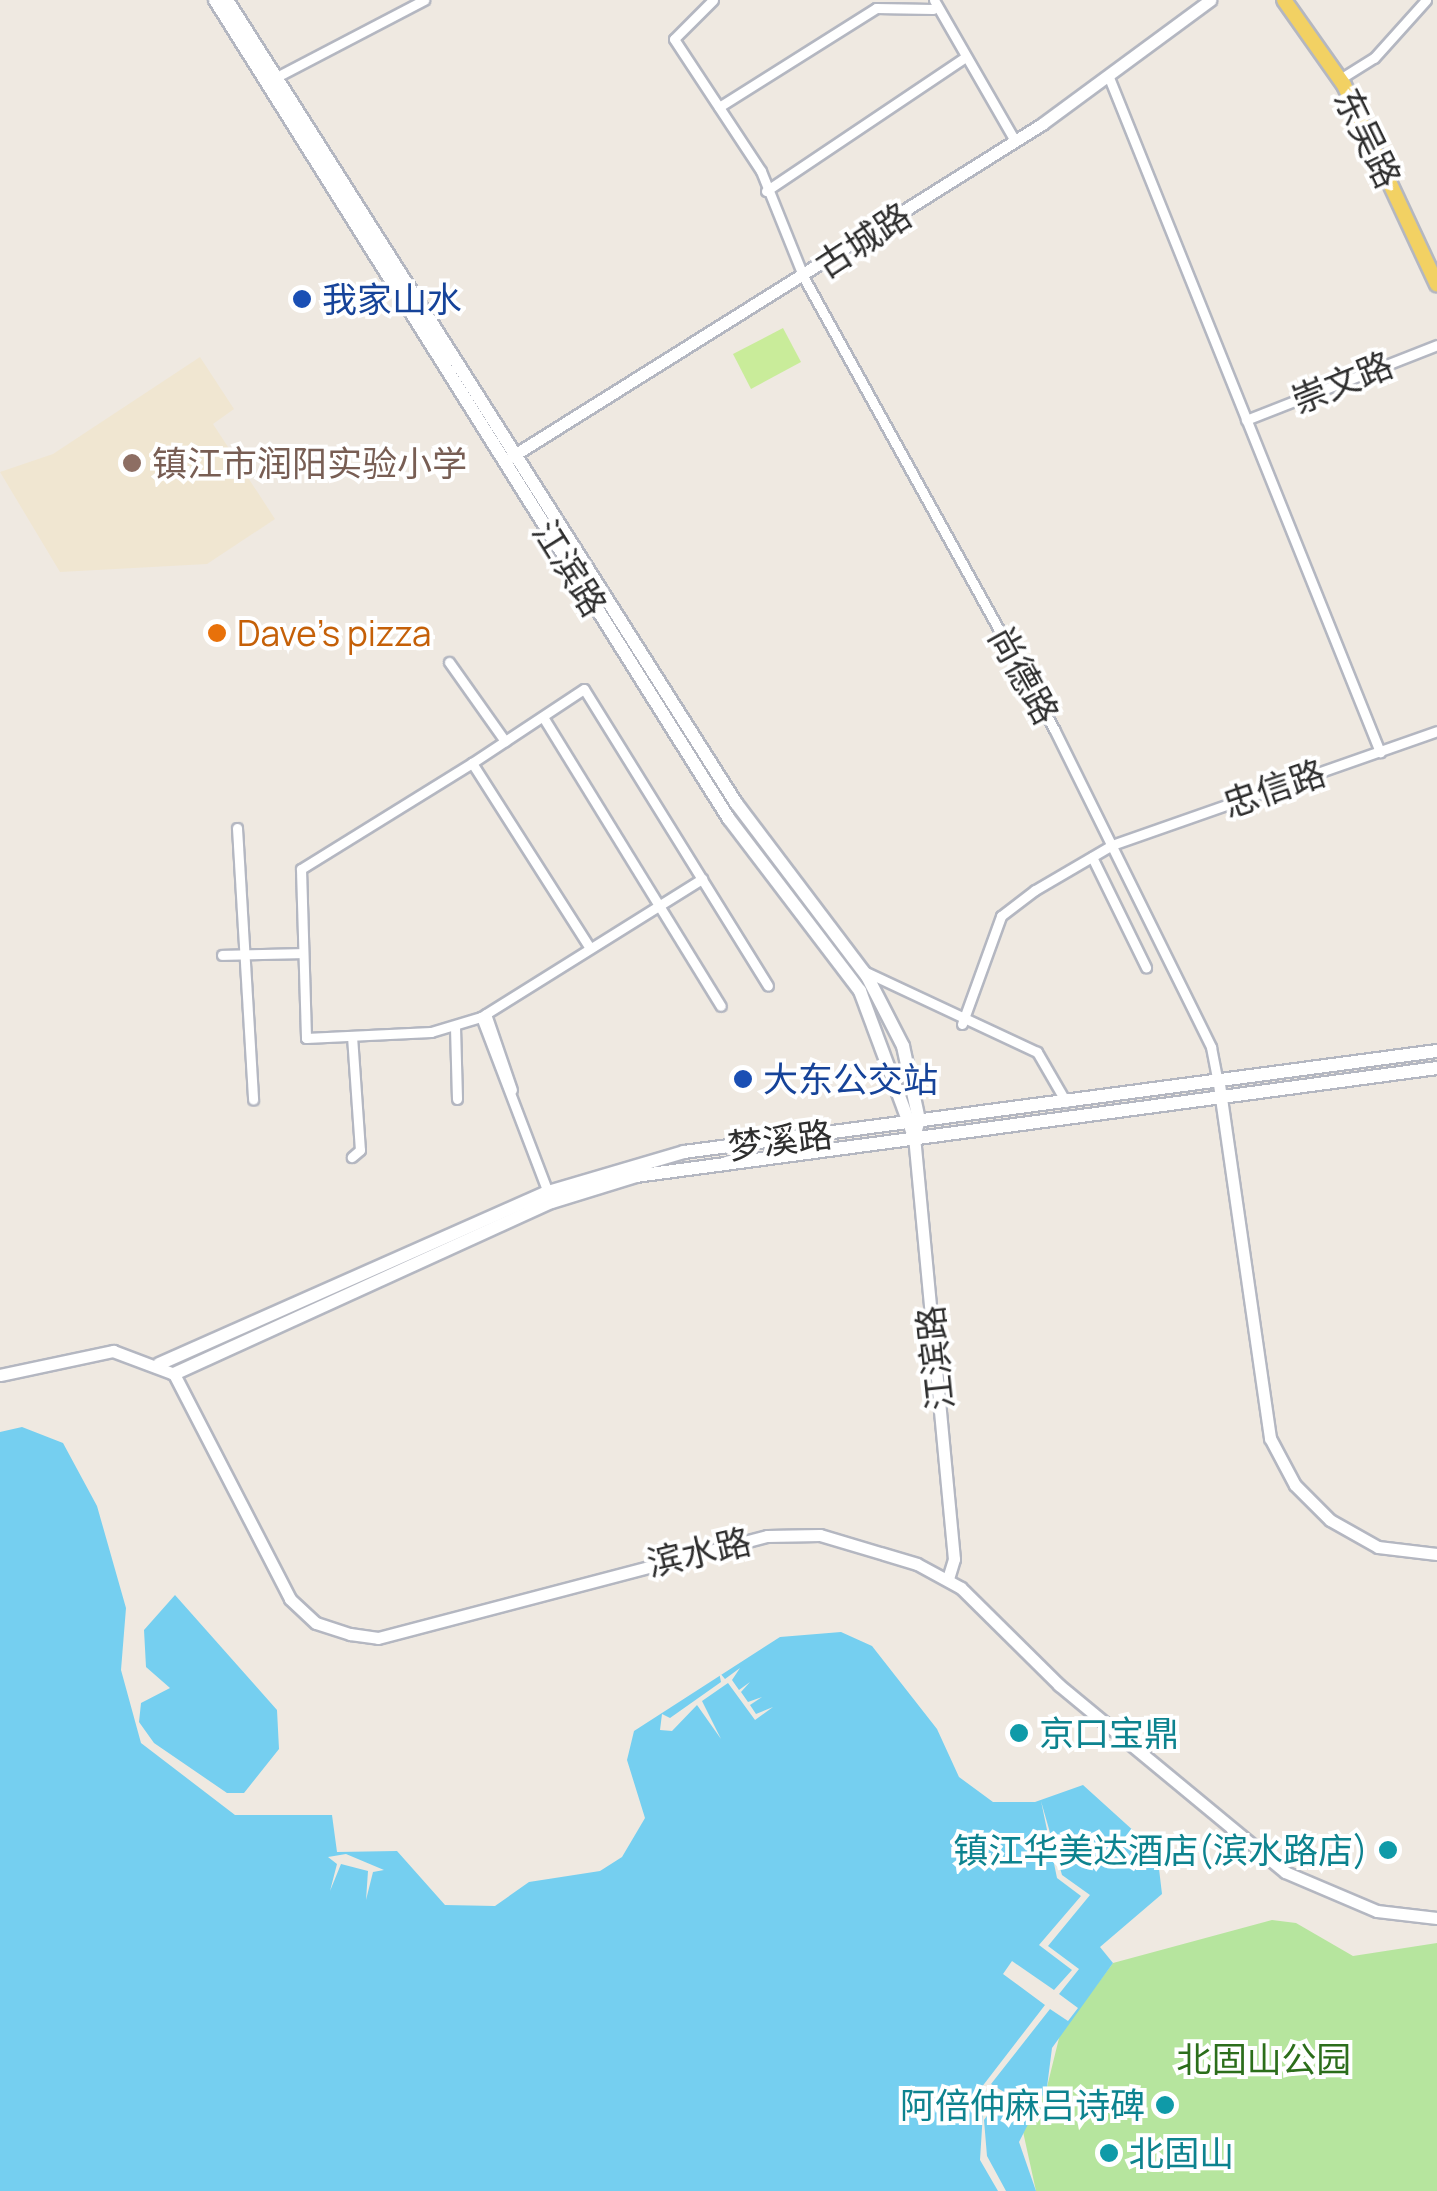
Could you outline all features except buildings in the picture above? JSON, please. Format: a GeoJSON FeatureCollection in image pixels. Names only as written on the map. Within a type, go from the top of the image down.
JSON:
{"type":"FeatureCollection","features":[{"type":"Feature","properties":{"kind":"main road","name":"江滨路"},"geometry":{"type":"LineString","coordinates":[[215,0],[271,80],[736,803],[862,970],[904,1046],[920,1120],[914,1136],[903,1123],[860,991],[730,819],[510,457]]}},
{"type":"Feature","properties":{"kind":"main road","name":"江滨路"},"geometry":{"type":"LineString","coordinates":[[227,0],[271,80]]}},
{"type":"Feature","properties":{"kind":"main road","name":"东吴路"},"geometry":{"type":"LineString","coordinates":[[1284,0],[1344,77],[1437,284]]}},
{"type":"Feature","properties":{"kind":"main road","name":"东吴路"},"geometry":{"type":"LineString","coordinates":[[1294,0],[1344,77],[1437,262]]}},
{"type":"Feature","properties":{"kind":"main road","name":"梦溪路"},"geometry":{"type":"LineString","coordinates":[[159,1364],[550,1197],[684,1152],[1437,1052]]}},
{"type":"Feature","properties":{"kind":"main road","name":"梦溪路"},"geometry":{"type":"LineString","coordinates":[[174,1374],[550,1197],[688,1165],[1222,1102],[1437,1068]]}},
{"type":"Feature","properties":{"kind":"street"},"geometry":{"type":"LineString","coordinates":[[271,80],[424,0]]}},
{"type":"Feature","properties":{"kind":"street","name":"尚德路"},"geometry":{"type":"LineString","coordinates":[[713,0],[674,39],[719,107],[766,191],[804,278],[1112,845],[1212,1047],[1218,1084]]}},
{"type":"Feature","properties":{"kind":"street","name":"古城路"},"geometry":{"type":"LineString","coordinates":[[510,457],[804,278],[1015,142],[1210,0]]}},
{"type":"Feature","properties":{"kind":"street"},"geometry":{"type":"LineString","coordinates":[[1344,77],[1426,0]]}},
{"type":"Feature","properties":{"kind":"street"},"geometry":{"type":"LineString","coordinates":[[719,107],[876,4],[934,4],[1015,142]]}},
{"type":"Feature","properties":{"kind":"street"},"geometry":{"type":"LineString","coordinates":[[766,191],[964,58]]}},
{"type":"Feature","properties":{"kind":"street"},"geometry":{"type":"LineString","coordinates":[[1108,75],[1380,752]]}},
{"type":"Feature","properties":{"kind":"street","name":"崇文路"},"geometry":{"type":"LineString","coordinates":[[1246,420],[1437,345]]}},
{"type":"Feature","properties":{"kind":"street"},"geometry":{"type":"LineString","coordinates":[[449,662],[505,741]]}},
{"type":"Feature","properties":{"kind":"street"},"geometry":{"type":"LineString","coordinates":[[702,878],[588,944],[484,1016],[455,1028],[306,1038],[301,869],[584,688],[702,878],[768,986]]}},
{"type":"Feature","properties":{"kind":"street"},"geometry":{"type":"LineString","coordinates":[[542,716],[721,1006]]}},
{"type":"Feature","properties":{"kind":"street","name":"忠信路"},"geometry":{"type":"LineString","coordinates":[[962,1024],[1002,916],[1092,856],[1112,845],[1437,731]]}},
{"type":"Feature","properties":{"kind":"street"},"geometry":{"type":"LineString","coordinates":[[472,763],[588,944]]}},
{"type":"Feature","properties":{"kind":"street"},"geometry":{"type":"LineString","coordinates":[[238,828],[253,1100]]}},
{"type":"Feature","properties":{"kind":"street"},"geometry":{"type":"LineString","coordinates":[[1092,856],[1146,967]]}},
{"type":"Feature","properties":{"kind":"street"},"geometry":{"type":"LineString","coordinates":[[222,955],[302,953]]}},
{"type":"Feature","properties":{"kind":"street"},"geometry":{"type":"LineString","coordinates":[[862,970],[962,1024],[1038,1052],[1066,1102]]}},
{"type":"Feature","properties":{"kind":"street"},"geometry":{"type":"LineString","coordinates":[[484,1016],[550,1197]]}},
{"type":"Feature","properties":{"kind":"street"},"geometry":{"type":"LineString","coordinates":[[455,1028],[457,1099]]}},
{"type":"Feature","properties":{"kind":"street"},"geometry":{"type":"LineString","coordinates":[[352,1036],[360,1150],[352,1157]]}},
{"type":"Feature","properties":{"kind":"street"},"geometry":{"type":"LineString","coordinates":[[1218,1084],[1270,1438],[1296,1485],[1330,1520],[1378,1547],[1437,1554]]}},
{"type":"Feature","properties":{"kind":"street","name":"江滨路"},"geometry":{"type":"LineString","coordinates":[[914,1136],[954,1558],[948,1579]]}},
{"type":"Feature","properties":{"kind":"street","name":"滨水路"},"geometry":{"type":"LineString","coordinates":[[0,1375],[113,1351],[159,1364],[174,1374],[290,1600],[316,1623],[350,1634],[378,1638],[767,1536],[820,1534],[948,1579],[1085,1708],[1285,1872],[1378,1911],[1437,1918]]}},
{"type":"Feature","properties":{"kind":"shaded area","name":"镇江市润阳实验小学"},"geometry":{"type":"Polygon","coordinates":[[[200,357],[234,409],[213,424],[275,519],[207,564],[60,572],[0,472],[53,454],[200,357]]]}},
{"type":"Feature","properties":{"kind":"green space"},"geometry":{"type":"Polygon","coordinates":[[[783,328],[801,362],[751,389],[733,354],[783,328]]]}},
{"type":"Feature","properties":{"kind":"green space","name":"北固山公园"},"geometry":{"type":"Polygon","coordinates":[[[1272,1920],[1296,1923],[1353,1956],[1437,1943],[1437,2191],[1036,2191],[1022,2127],[1047,2087],[1060,2034],[1113,1963],[1272,1920]]]}},
{"type":"Feature","properties":{"kind":"water"},"geometry":{"type":"Polygon","coordinates":[[[22,1427],[63,1443],[97,1506],[126,1608],[121,1670],[141,1743],[235,1815],[332,1815],[337,1852],[397,1851],[445,1905],[495,1906],[529,1882],[600,1871],[622,1857],[645,1818],[627,1760],[634,1731],[780,1637],[841,1632],[872,1646],[937,1729],[959,1777],[993,1802],[1035,1802],[1083,1785],[1157,1852],[1162,1894],[1100,1947],[1113,1963],[1052,2048],[1047,2087],[1019,2142],[1036,2191],[0,2191],[0,1432],[22,1427]]]}},
{"type":"Feature","properties":{"kind":"water"},"geometry":{"type":"Polygon","coordinates":[[[175,1595],[277,1710],[279,1749],[244,1793],[227,1793],[154,1743],[139,1722],[141,1703],[170,1688],[146,1667],[144,1630],[175,1595]]]}},
{"type":"Feature","properties":{"kind":"pier"},"geometry":{"type":"Polygon","coordinates":[[[740,1668],[732,1680],[739,1690],[750,1682],[741,1692],[748,1702],[762,1697],[750,1705],[756,1714],[773,1707],[755,1720],[728,1683],[702,1701],[721,1739],[697,1705],[672,1731],[660,1730],[662,1714],[670,1718],[721,1682],[719,1672],[725,1679],[740,1668]]]}},
{"type":"Feature","properties":{"kind":"pier"},"geometry":{"type":"Polygon","coordinates":[[[1041,1801],[1062,1875],[1090,1895],[1048,1946],[1079,1969],[1059,1994],[1078,2008],[1068,2021],[1050,2009],[991,2084],[1004,2092],[984,2120],[987,2156],[1006,2191],[998,2191],[980,2160],[983,2112],[971,2101],[1045,2005],[1003,1974],[1012,1961],[1054,1990],[1072,1970],[1039,1945],[1081,1896],[1057,1878],[1041,1801]]]}},
{"type":"Feature","properties":{"kind":"pier"},"geometry":{"type":"Polygon","coordinates":[[[346,1854],[384,1870],[373,1872],[366,1900],[368,1871],[341,1864],[330,1891],[337,1864],[328,1857],[346,1854]]]}},
{"type":"Feature","properties":{"kind":"place","name":"我家山水"},"geometry":{"type":"Point","coordinates":[302,299]}},
{"type":"Feature","properties":{"kind":"place","name":"镇江市润阳实验小学"},"geometry":{"type":"Point","coordinates":[132,463]}},
{"type":"Feature","properties":{"kind":"place","name":"Dave's pizza"},"geometry":{"type":"Point","coordinates":[217,633]}},
{"type":"Feature","properties":{"kind":"place","name":"大东公交站"},"geometry":{"type":"Point","coordinates":[743,1079]}},
{"type":"Feature","properties":{"kind":"place","name":"京口宝鼎"},"geometry":{"type":"Point","coordinates":[1019,1733]}},
{"type":"Feature","properties":{"kind":"place","name":"镇江华美达酒店(滨水路店)"},"geometry":{"type":"Point","coordinates":[1388,1850]}},
{"type":"Feature","properties":{"kind":"place","name":"阿倍仲麻吕诗碑"},"geometry":{"type":"Point","coordinates":[1165,2105]}},
{"type":"Feature","properties":{"kind":"place","name":"北固山"},"geometry":{"type":"Point","coordinates":[1109,2153]}}]}
